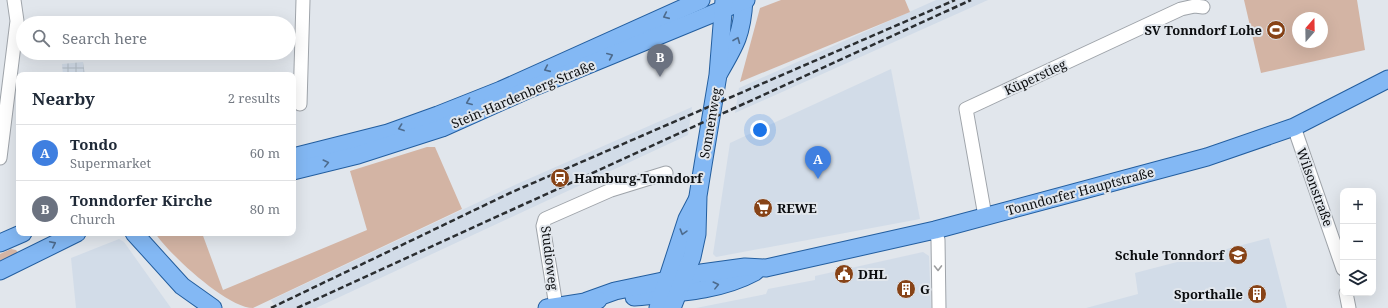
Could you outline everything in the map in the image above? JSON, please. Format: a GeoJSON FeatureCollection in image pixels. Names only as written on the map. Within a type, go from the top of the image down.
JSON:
{"type":"FeatureCollection","features":[{"type":"Feature","properties":{"kind":"main road","name":"Stein-Hardenberg-Straße"},"geometry":{"type":"LineString","coordinates":[[296,156],[388,133],[438,115],[501,90],[701,0]]}},
{"type":"Feature","properties":{"kind":"main road","name":"Stein-Hardenberg-Straße"},"geometry":{"type":"LineString","coordinates":[[296,170],[358,155],[438,130],[723,5],[745,0]]}},
{"type":"Feature","properties":{"kind":"main road","name":"Sonnenweg"},"geometry":{"type":"LineString","coordinates":[[718,74],[737,42],[742,23],[745,0]]}},
{"type":"Feature","properties":{"kind":"main road","name":"Sonnenweg"},"geometry":{"type":"LineString","coordinates":[[670,294],[687,219],[698,196],[718,74],[723,5]]}},
{"type":"Feature","properties":{"kind":"main road","name":"Tonndorfer Hauptstraße"},"geometry":{"type":"LineString","coordinates":[[552,307],[587,301],[615,291],[670,294],[728,282],[746,276],[760,269],[935,230],[1207,157],[1294,127],[1388,79]]}},
{"type":"Feature","properties":{"kind":"main road"},"geometry":{"type":"LineString","coordinates":[[0,243],[17,236]]}},
{"type":"Feature","properties":{"kind":"main road"},"geometry":{"type":"LineString","coordinates":[[0,271],[71,236]]}},
{"type":"Feature","properties":{"kind":"main road"},"geometry":{"type":"LineString","coordinates":[[137,236],[182,286],[213,308]]}},
{"type":"Feature","properties":{"kind":"street"},"geometry":{"type":"LineString","coordinates":[[14,0],[16,16]]}},
{"type":"Feature","properties":{"kind":"street"},"geometry":{"type":"LineString","coordinates":[[300,104],[303,0]]}},
{"type":"Feature","properties":{"kind":"street","name":"Küperstieg"},"geometry":{"type":"LineString","coordinates":[[985,216],[966,109],[1181,9],[1195,6],[1204,7]]}},
{"type":"Feature","properties":{"kind":"street"},"geometry":{"type":"LineString","coordinates":[[0,158],[16,29]]}},
{"type":"Feature","properties":{"kind":"street","name":"Wilsonstraße"},"geometry":{"type":"LineString","coordinates":[[1294,127],[1340,260]]}},
{"type":"Feature","properties":{"kind":"street","name":"Studioweg"},"geometry":{"type":"LineString","coordinates":[[552,307],[543,226],[545,219],[611,190],[666,173]]}},
{"type":"Feature","properties":{"kind":"street"},"geometry":{"type":"LineString","coordinates":[[935,230],[938,240],[939,308]]}},
{"type":"Feature","properties":{"kind":"street"},"geometry":{"type":"LineString","coordinates":[[1347,296],[1349,308]]}},
{"type":"Feature","properties":{"kind":"shaded area"},"geometry":{"type":"Polygon","coordinates":[[[781,0],[905,0],[910,12],[740,82],[760,8],[781,0]]]}},
{"type":"Feature","properties":{"kind":"shaded area"},"geometry":{"type":"Polygon","coordinates":[[[936,0],[988,0],[735,113],[739,88],[936,0]]]}},
{"type":"Feature","properties":{"kind":"shaded area","name":"SV Tonndorf Lohe"},"geometry":{"type":"Polygon","coordinates":[[[1244,0],[1357,0],[1365,50],[1261,73],[1244,0]]]}},
{"type":"Feature","properties":{"kind":"shaded area"},"geometry":{"type":"Polygon","coordinates":[[[83,62],[85,72],[63,72],[62,64],[83,62]]]}},
{"type":"Feature","properties":{"kind":"shaded area"},"geometry":{"type":"Polygon","coordinates":[[[891,69],[920,219],[716,257],[713,254],[730,143],[891,69]]]}},
{"type":"Feature","properties":{"kind":"shaded area"},"geometry":{"type":"Polygon","coordinates":[[[692,107],[688,135],[316,308],[276,308],[271,300],[517,184],[692,107]]]}},
{"type":"Feature","properties":{"kind":"shaded area"},"geometry":{"type":"Polygon","coordinates":[[[427,147],[435,147],[462,209],[253,308],[242,306],[214,290],[185,266],[157,236],[203,236],[223,290],[367,230],[350,171],[427,147]]]}},
{"type":"Feature","properties":{"kind":"shaded area","name":"Schule Tonndorf"},"geometry":{"type":"Polygon","coordinates":[[[1269,238],[1287,308],[1086,308],[1138,294],[1135,273],[1269,238]]]}},
{"type":"Feature","properties":{"kind":"shaded area"},"geometry":{"type":"Polygon","coordinates":[[[119,239],[124,242],[171,308],[76,308],[71,258],[119,239]]]}},
{"type":"Feature","properties":{"kind":"shaded area"},"geometry":{"type":"Polygon","coordinates":[[[11,249],[16,250],[19,254],[0,262],[0,254],[11,249]]]}},
{"type":"Feature","properties":{"kind":"shaded area"},"geometry":{"type":"Polygon","coordinates":[[[923,252],[929,256],[931,308],[696,308],[766,294],[768,289],[815,280],[815,276],[923,252]]]}},
{"type":"Feature","properties":{"kind":"railway"},"geometry":{"type":"LineString","coordinates":[[271,308],[510,193],[955,0]]}},
{"type":"Feature","properties":{"kind":"railway"},"geometry":{"type":"LineString","coordinates":[[297,308],[971,0]]}},
{"type":"Feature","properties":{"kind":"place","name":"SV Tonndorf Lohe"},"geometry":{"type":"Point","coordinates":[1276,30]}},
{"type":"Feature","properties":{"kind":"place","name":"Tonndorfer Kirche"},"geometry":{"type":"Point","coordinates":[660,77]}},
{"type":"Feature","properties":{"kind":"place","name":"Hamburg-Tonndorf"},"geometry":{"type":"Point","coordinates":[560,178]}},
{"type":"Feature","properties":{"kind":"place","name":"Tondo"},"geometry":{"type":"Point","coordinates":[818,179]}},
{"type":"Feature","properties":{"kind":"place","name":"REWE"},"geometry":{"type":"Point","coordinates":[763,208]}},
{"type":"Feature","properties":{"kind":"place","name":"Schule Tonndorf"},"geometry":{"type":"Point","coordinates":[1238,255]}},
{"type":"Feature","properties":{"kind":"place","name":"DHL"},"geometry":{"type":"Point","coordinates":[844,274]}},
{"type":"Feature","properties":{"kind":"place","name":"G"},"geometry":{"type":"Point","coordinates":[906,289]}},
{"type":"Feature","properties":{"kind":"place","name":"Sporthalle"},"geometry":{"type":"Point","coordinates":[1257,294]}}]}
